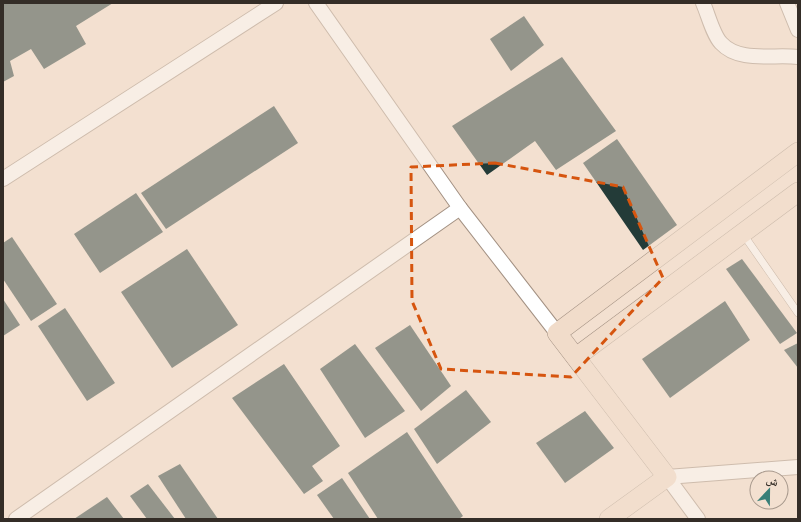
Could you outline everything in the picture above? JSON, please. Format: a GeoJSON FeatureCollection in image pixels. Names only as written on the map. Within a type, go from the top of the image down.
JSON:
{"type":"FeatureCollection","features":[{"type":"Feature","properties":{"kind":"street"},"geometry":{"type":"LineString","coordinates":[[3,179],[276,3]]}},
{"type":"Feature","properties":{"kind":"street"},"geometry":{"type":"LineString","coordinates":[[316,3],[460,208],[576,357],[698,519]]}},
{"type":"Feature","properties":{"kind":"street"},"geometry":{"type":"LineString","coordinates":[[704,3],[720,43],[730,50],[744,55],[798,56]]}},
{"type":"Feature","properties":{"kind":"street"},"geometry":{"type":"LineString","coordinates":[[787,3],[798,30]]}},
{"type":"Feature","properties":{"kind":"street"},"geometry":{"type":"LineString","coordinates":[[557,333],[798,152]]}},
{"type":"Feature","properties":{"kind":"street"},"geometry":{"type":"LineString","coordinates":[[576,357],[798,192]]}},
{"type":"Feature","properties":{"kind":"street"},"geometry":{"type":"LineString","coordinates":[[16,519],[460,208]]}},
{"type":"Feature","properties":{"kind":"street"},"geometry":{"type":"LineString","coordinates":[[609,519],[667,477],[798,467]]}},
{"type":"Feature","properties":{"kind":"lane"},"geometry":{"type":"LineString","coordinates":[[742,233],[798,312]]}},
{"type":"Feature","properties":{"kind":"highlighted area"},"geometry":{"type":"Polygon","coordinates":[[[495,163],[623,187],[663,278],[571,377],[441,369],[412,301],[411,167],[495,163]]]}},
{"type":"Feature","properties":{"kind":"building"},"geometry":{"type":"Polygon","coordinates":[[[3,3],[113,3],[76,26],[86,44],[44,69],[31,49],[10,61],[14,76],[3,82],[3,3]]]}},
{"type":"Feature","properties":{"kind":"building"},"geometry":{"type":"Polygon","coordinates":[[[524,16],[544,45],[511,71],[490,39],[524,16]]]}},
{"type":"Feature","properties":{"kind":"building"},"geometry":{"type":"Polygon","coordinates":[[[562,57],[616,131],[556,170],[535,141],[487,175],[452,126],[562,57]]]}},
{"type":"Feature","properties":{"kind":"building"},"geometry":{"type":"Polygon","coordinates":[[[274,106],[298,143],[166,229],[141,193],[274,106]]]}},
{"type":"Feature","properties":{"kind":"building"},"geometry":{"type":"Polygon","coordinates":[[[617,139],[677,225],[643,250],[583,163],[617,139]]]}},
{"type":"Feature","properties":{"kind":"building"},"geometry":{"type":"Polygon","coordinates":[[[136,193],[163,232],[100,273],[74,234],[136,193]]]}},
{"type":"Feature","properties":{"kind":"building"},"geometry":{"type":"Polygon","coordinates":[[[12,237],[57,304],[31,321],[3,279],[3,243],[12,237]]]}},
{"type":"Feature","properties":{"kind":"building"},"geometry":{"type":"Polygon","coordinates":[[[187,249],[238,325],[172,368],[121,292],[187,249]]]}},
{"type":"Feature","properties":{"kind":"building"},"geometry":{"type":"Polygon","coordinates":[[[742,259],[797,333],[780,344],[726,269],[742,259]]]}},
{"type":"Feature","properties":{"kind":"building"},"geometry":{"type":"Polygon","coordinates":[[[3,299],[20,325],[3,336],[3,299]]]}},
{"type":"Feature","properties":{"kind":"building"},"geometry":{"type":"Polygon","coordinates":[[[725,301],[750,340],[670,398],[642,359],[725,301]]]}},
{"type":"Feature","properties":{"kind":"building"},"geometry":{"type":"Polygon","coordinates":[[[65,308],[115,383],[87,401],[38,326],[65,308]]]}},
{"type":"Feature","properties":{"kind":"building"},"geometry":{"type":"Polygon","coordinates":[[[410,325],[451,386],[421,411],[375,348],[410,325]]]}},
{"type":"Feature","properties":{"kind":"building"},"geometry":{"type":"Polygon","coordinates":[[[798,343],[798,368],[784,350],[798,343]]]}},
{"type":"Feature","properties":{"kind":"building"},"geometry":{"type":"Polygon","coordinates":[[[355,344],[405,411],[365,438],[320,369],[355,344]]]}},
{"type":"Feature","properties":{"kind":"building"},"geometry":{"type":"Polygon","coordinates":[[[284,364],[340,446],[312,466],[323,481],[304,494],[232,398],[284,364]]]}},
{"type":"Feature","properties":{"kind":"building"},"geometry":{"type":"Polygon","coordinates":[[[466,390],[491,422],[437,464],[414,429],[466,390]]]}},
{"type":"Feature","properties":{"kind":"building"},"geometry":{"type":"Polygon","coordinates":[[[585,411],[614,448],[565,483],[536,443],[585,411]]]}},
{"type":"Feature","properties":{"kind":"building"},"geometry":{"type":"Polygon","coordinates":[[[407,432],[463,516],[459,519],[378,519],[348,473],[407,432]]]}},
{"type":"Feature","properties":{"kind":"building"},"geometry":{"type":"Polygon","coordinates":[[[180,464],[218,519],[186,519],[158,476],[180,464]]]}},
{"type":"Feature","properties":{"kind":"building"},"geometry":{"type":"Polygon","coordinates":[[[342,478],[370,519],[334,519],[317,495],[342,478]]]}},
{"type":"Feature","properties":{"kind":"building"},"geometry":{"type":"Polygon","coordinates":[[[148,484],[175,519],[147,519],[130,496],[148,484]]]}},
{"type":"Feature","properties":{"kind":"building"},"geometry":{"type":"Polygon","coordinates":[[[107,497],[124,519],[74,519],[107,497]]]}}]}
